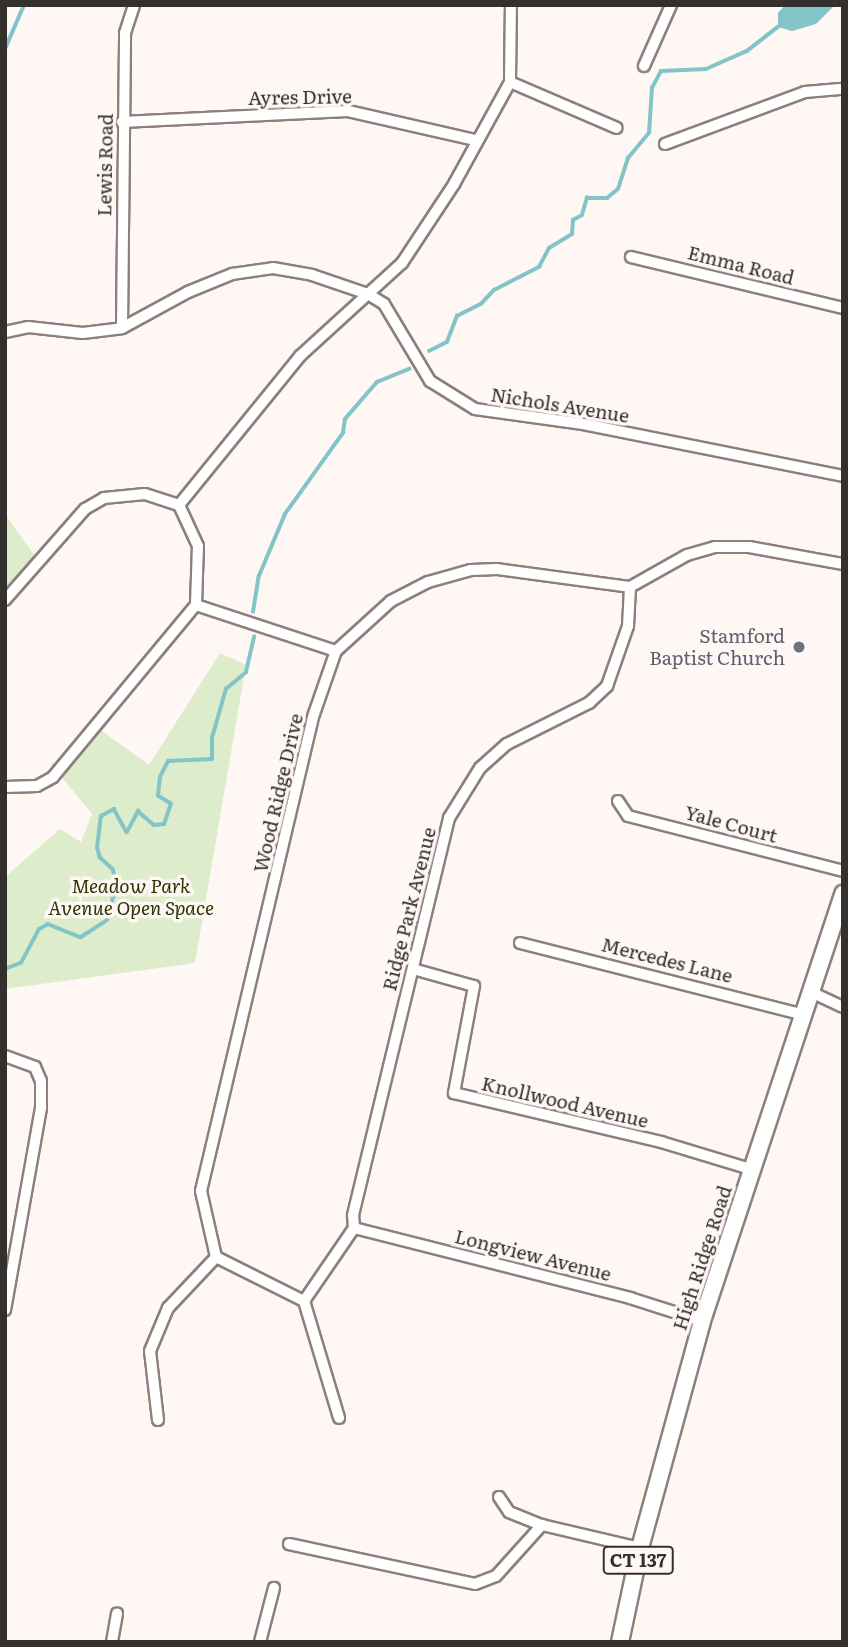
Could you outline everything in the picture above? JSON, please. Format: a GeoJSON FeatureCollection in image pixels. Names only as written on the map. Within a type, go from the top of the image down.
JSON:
{"type":"FeatureCollection","features":[{"type":"Feature","properties":{"kind":"main road","name":"High Ridge Road"},"geometry":{"type":"LineString","coordinates":[[620,1642],[640,1548],[702,1321],[813,993],[843,894]]}},
{"type":"Feature","properties":{"kind":"street","name":"Lewis Road"},"geometry":{"type":"LineString","coordinates":[[122,328],[125,33],[134,5]]}},
{"type":"Feature","properties":{"kind":"street"},"geometry":{"type":"LineString","coordinates":[[179,505],[300,356],[402,263],[454,184],[510,82],[511,5]]}},
{"type":"Feature","properties":{"kind":"street"},"geometry":{"type":"LineString","coordinates":[[644,66],[671,5]]}},
{"type":"Feature","properties":{"kind":"street"},"geometry":{"type":"LineString","coordinates":[[510,82],[617,128]]}},
{"type":"Feature","properties":{"kind":"street"},"geometry":{"type":"LineString","coordinates":[[666,144],[805,92],[843,89]]}},
{"type":"Feature","properties":{"kind":"street","name":"Ayres Drive"},"geometry":{"type":"LineString","coordinates":[[122,122],[348,111],[476,140]]}},
{"type":"Feature","properties":{"kind":"street","name":"Emma Road"},"geometry":{"type":"LineString","coordinates":[[631,257],[843,308]]}},
{"type":"Feature","properties":{"kind":"street","name":"Nichols Avenue"},"geometry":{"type":"LineString","coordinates":[[5,332],[28,327],[90,333],[122,328],[199,287],[232,275],[273,268],[368,294],[384,304],[430,381],[475,409],[583,424],[843,476]]}},
{"type":"Feature","properties":{"kind":"street"},"geometry":{"type":"LineString","coordinates":[[5,600],[85,509],[104,498],[145,494],[179,505],[198,546],[197,605],[53,777],[37,786],[5,787]]}},
{"type":"Feature","properties":{"kind":"street"},"geometry":{"type":"LineString","coordinates":[[630,587],[687,555],[715,547],[749,547],[843,564]]}},
{"type":"Feature","properties":{"kind":"street","name":"Wood Ridge Drive"},"geometry":{"type":"LineString","coordinates":[[216,1257],[201,1191],[314,714],[336,651],[391,601],[428,582],[471,570],[497,569],[630,587]]}},
{"type":"Feature","properties":{"kind":"street","name":"Ridge Park Avenue"},"geometry":{"type":"LineString","coordinates":[[304,1301],[354,1228],[353,1215],[439,851],[463,792],[480,768],[507,744],[589,703],[607,686],[628,626],[630,587]]}},
{"type":"Feature","properties":{"kind":"street"},"geometry":{"type":"LineString","coordinates":[[197,605],[336,651]]}},
{"type":"Feature","properties":{"kind":"street","name":"Yale Court"},"geometry":{"type":"LineString","coordinates":[[618,801],[628,816],[843,871]]}},
{"type":"Feature","properties":{"kind":"street","name":"Mercedes Lane"},"geometry":{"type":"LineString","coordinates":[[520,943],[804,1015]]}},
{"type":"Feature","properties":{"kind":"street","name":"Knollwood Avenue"},"geometry":{"type":"LineString","coordinates":[[413,969],[474,986],[454,1093],[661,1142],[754,1170]]}},
{"type":"Feature","properties":{"kind":"street"},"geometry":{"type":"LineString","coordinates":[[813,993],[843,1007]]}},
{"type":"Feature","properties":{"kind":"street"},"geometry":{"type":"LineString","coordinates":[[5,1056],[35,1067],[41,1081],[5,1310]]}},
{"type":"Feature","properties":{"kind":"street","name":"Longview Avenue"},"geometry":{"type":"LineString","coordinates":[[354,1228],[702,1321]]}},
{"type":"Feature","properties":{"kind":"street"},"geometry":{"type":"LineString","coordinates":[[158,1420],[150,1351],[169,1308],[216,1257],[304,1301],[339,1418]]}},
{"type":"Feature","properties":{"kind":"street"},"geometry":{"type":"LineString","coordinates":[[499,1497],[509,1512],[542,1525],[640,1548]]}},
{"type":"Feature","properties":{"kind":"street"},"geometry":{"type":"LineString","coordinates":[[289,1544],[475,1584],[496,1576],[542,1525]]}},
{"type":"Feature","properties":{"kind":"street"},"geometry":{"type":"LineString","coordinates":[[260,1642],[274,1588]]}},
{"type":"Feature","properties":{"kind":"street"},"geometry":{"type":"LineString","coordinates":[[112,1642],[117,1613]]}},
{"type":"Feature","properties":{"kind":"green space"},"geometry":{"type":"Polygon","coordinates":[[[5,514],[42,566],[5,610],[5,514]]]}},
{"type":"Feature","properties":{"kind":"green space","name":"Meadow Park Avenue Open Space"},"geometry":{"type":"Polygon","coordinates":[[[220,653],[246,665],[195,963],[5,989],[5,877],[60,829],[81,842],[92,814],[51,764],[65,759],[95,726],[149,765],[220,653]]]}},
{"type":"Feature","properties":{"kind":"water"},"geometry":{"type":"Polygon","coordinates":[[[785,5],[835,5],[816,24],[792,31],[778,27],[778,13],[785,5]]]}},
{"type":"Feature","properties":{"kind":"waterway"},"geometry":{"type":"LineString","coordinates":[[5,49],[24,5]]}},
{"type":"Feature","properties":{"kind":"waterway"},"geometry":{"type":"LineString","coordinates":[[429,351],[447,342],[457,316],[481,304],[494,290],[539,267],[549,248],[572,234],[573,220],[582,215],[587,198],[607,198],[618,189],[628,158],[649,133],[652,88],[661,71],[706,69],[747,51],[778,27]]}},
{"type":"Feature","properties":{"kind":"waterway"},"geometry":{"type":"LineString","coordinates":[[253,612],[259,576],[285,514],[343,433],[345,419],[377,382],[409,369]]}},
{"type":"Feature","properties":{"kind":"waterway"},"geometry":{"type":"LineString","coordinates":[[5,969],[21,963],[39,929],[48,924],[81,937],[107,920],[116,887],[113,870],[100,858],[97,848],[101,816],[114,809],[127,832],[138,811],[154,825],[164,824],[171,804],[158,796],[160,777],[168,761],[212,759],[212,738],[226,689],[246,672],[254,637]]}},
{"type":"Feature","properties":{"kind":"place","name":"Stamford Baptist Church"},"geometry":{"type":"Point","coordinates":[799,647]}}]}
